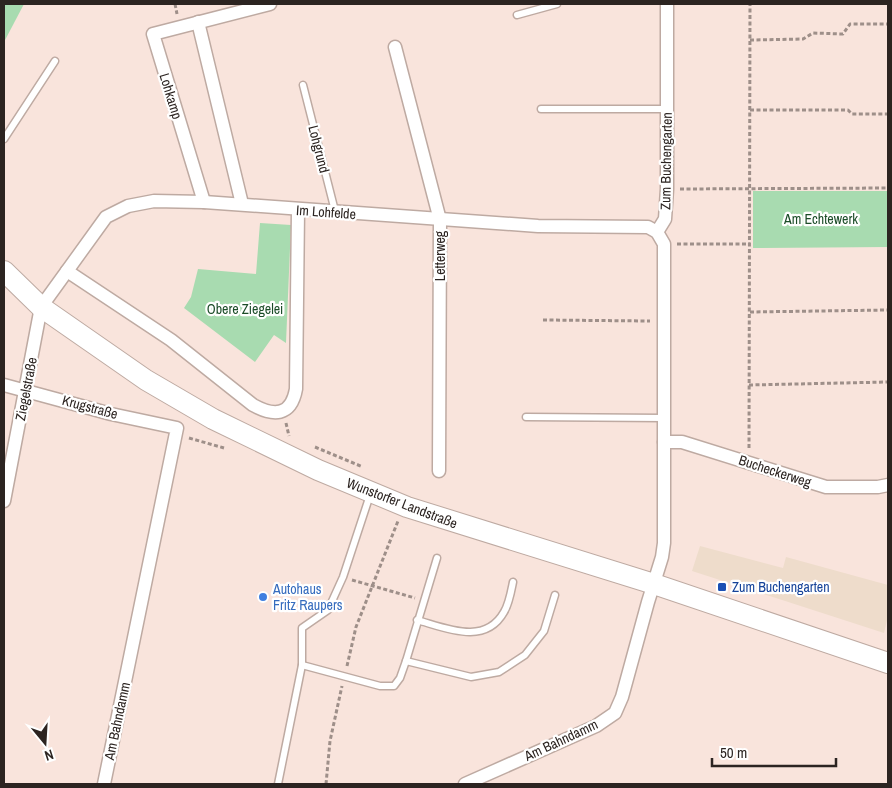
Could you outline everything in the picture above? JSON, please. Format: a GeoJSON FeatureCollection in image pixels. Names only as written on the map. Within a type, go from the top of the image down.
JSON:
{"type":"FeatureCollection","features":[{"type":"Feature","properties":{"kind":"main road","name":"Wunstorfer Landstraße"},"geometry":{"type":"LineString","coordinates":[[4,271],[41,307],[146,380],[213,419],[279,452],[370,493],[467,528],[654,584],[888,663]]}},
{"type":"Feature","properties":{"kind":"street","name":"Lohkamp"},"geometry":{"type":"LineString","coordinates":[[204,202],[153,34],[270,4]]}},
{"type":"Feature","properties":{"kind":"street","name":"Zum Buchengarten"},"geometry":{"type":"LineString","coordinates":[[657,232],[665,219],[667,189],[667,4]]}},
{"type":"Feature","properties":{"kind":"street"},"geometry":{"type":"LineString","coordinates":[[198,22],[242,204]]}},
{"type":"Feature","properties":{"kind":"street","name":"Letterweg"},"geometry":{"type":"LineString","coordinates":[[396,47],[440,220],[439,471]]}},
{"type":"Feature","properties":{"kind":"street","name":"Im Lohfelde"},"geometry":{"type":"LineString","coordinates":[[41,307],[106,216],[128,206],[154,201],[242,204],[335,213],[538,226],[648,227],[657,232]]}},
{"type":"Feature","properties":{"kind":"street"},"geometry":{"type":"LineString","coordinates":[[67,271],[171,340],[253,405],[268,413],[282,411],[290,406],[296,389],[298,210]]}},
{"type":"Feature","properties":{"kind":"street"},"geometry":{"type":"LineString","coordinates":[[654,584],[664,543],[664,244],[657,232]]}},
{"type":"Feature","properties":{"kind":"street","name":"Ziegelstraße"},"geometry":{"type":"LineString","coordinates":[[4,501],[41,307]]}},
{"type":"Feature","properties":{"kind":"street","name":"Krugstraße"},"geometry":{"type":"LineString","coordinates":[[4,384],[112,414],[177,428]]}},
{"type":"Feature","properties":{"kind":"street","name":"Am Bahndamm"},"geometry":{"type":"LineString","coordinates":[[104,784],[177,428]]}},
{"type":"Feature","properties":{"kind":"street","name":"Bucheckerweg"},"geometry":{"type":"LineString","coordinates":[[664,442],[682,442],[826,487],[878,488],[888,485]]}},
{"type":"Feature","properties":{"kind":"street","name":"Am Bahndamm"},"geometry":{"type":"LineString","coordinates":[[465,784],[596,726],[615,713],[622,698],[654,584]]}},
{"type":"Feature","properties":{"kind":"lane"},"geometry":{"type":"LineString","coordinates":[[517,15],[556,4]]}},
{"type":"Feature","properties":{"kind":"lane"},"geometry":{"type":"LineString","coordinates":[[4,139],[55,61]]}},
{"type":"Feature","properties":{"kind":"lane","name":"Lohgrund"},"geometry":{"type":"LineString","coordinates":[[303,85],[335,213]]}},
{"type":"Feature","properties":{"kind":"lane"},"geometry":{"type":"LineString","coordinates":[[541,109],[666,109]]}},
{"type":"Feature","properties":{"kind":"lane"},"geometry":{"type":"LineString","coordinates":[[526,417],[664,418]]}},
{"type":"Feature","properties":{"kind":"lane"},"geometry":{"type":"LineString","coordinates":[[278,784],[302,665],[302,628],[328,610],[343,577],[370,493]]}},
{"type":"Feature","properties":{"kind":"lane"},"geometry":{"type":"LineString","coordinates":[[302,665],[380,686],[394,686],[400,678],[406,661],[437,558]]}},
{"type":"Feature","properties":{"kind":"lane"},"geometry":{"type":"LineString","coordinates":[[417,620],[457,631],[477,633],[494,625],[505,611],[513,582]]}},
{"type":"Feature","properties":{"kind":"lane"},"geometry":{"type":"LineString","coordinates":[[406,661],[471,677],[499,672],[525,655],[544,631],[555,595]]}},
{"type":"Feature","properties":{"kind":"path"},"geometry":{"type":"LineString","coordinates":[[749,462],[750,4]]}},
{"type":"Feature","properties":{"kind":"path"},"geometry":{"type":"LineString","coordinates":[[750,40],[803,39],[813,34],[842,34],[850,24],[888,24]]}},
{"type":"Feature","properties":{"kind":"path"},"geometry":{"type":"LineString","coordinates":[[750,110],[848,110],[852,114],[888,114]]}},
{"type":"Feature","properties":{"kind":"path"},"geometry":{"type":"LineString","coordinates":[[667,189],[888,188]]}},
{"type":"Feature","properties":{"kind":"path"},"geometry":{"type":"LineString","coordinates":[[664,244],[750,244]]}},
{"type":"Feature","properties":{"kind":"path"},"geometry":{"type":"LineString","coordinates":[[750,312],[888,310]]}},
{"type":"Feature","properties":{"kind":"path"},"geometry":{"type":"LineString","coordinates":[[543,320],[664,321]]}},
{"type":"Feature","properties":{"kind":"path"},"geometry":{"type":"LineString","coordinates":[[749,385],[888,382]]}},
{"type":"Feature","properties":{"kind":"path"},"geometry":{"type":"LineString","coordinates":[[177,428],[193,441],[224,448]]}},
{"type":"Feature","properties":{"kind":"path"},"geometry":{"type":"LineString","coordinates":[[282,434],[298,439]]}},
{"type":"Feature","properties":{"kind":"path"},"geometry":{"type":"LineString","coordinates":[[307,443],[370,470]]}},
{"type":"Feature","properties":{"kind":"path"},"geometry":{"type":"LineString","coordinates":[[326,784],[330,741],[356,627],[400,518]]}},
{"type":"Feature","properties":{"kind":"path"},"geometry":{"type":"LineString","coordinates":[[343,577],[423,600]]}},
{"type":"Feature","properties":{"kind":"shaded area"},"geometry":{"type":"Polygon","coordinates":[[[700,546],[783,568],[786,557],[888,585],[888,616],[884,633],[692,571],[700,546]]]}},
{"type":"Feature","properties":{"kind":"green space"},"geometry":{"type":"Polygon","coordinates":[[[4,4],[24,4],[4,42],[4,4]]]}},
{"type":"Feature","properties":{"kind":"green space","name":"Am Echtewerk"},"geometry":{"type":"Polygon","coordinates":[[[753,191],[888,191],[888,247],[753,248],[753,191]]]}},
{"type":"Feature","properties":{"kind":"green space","name":"Obere Ziegelei"},"geometry":{"type":"Polygon","coordinates":[[[260,223],[291,225],[286,343],[274,335],[255,362],[184,308],[191,297],[198,269],[256,274],[260,223]]]}},
{"type":"Feature","properties":{"kind":"place","name":"Zum Buchengarten"},"geometry":{"type":"Point","coordinates":[722,587]}},
{"type":"Feature","properties":{"kind":"place","name":"Autohaus Fritz Raupers"},"geometry":{"type":"Point","coordinates":[263,597]}}]}
